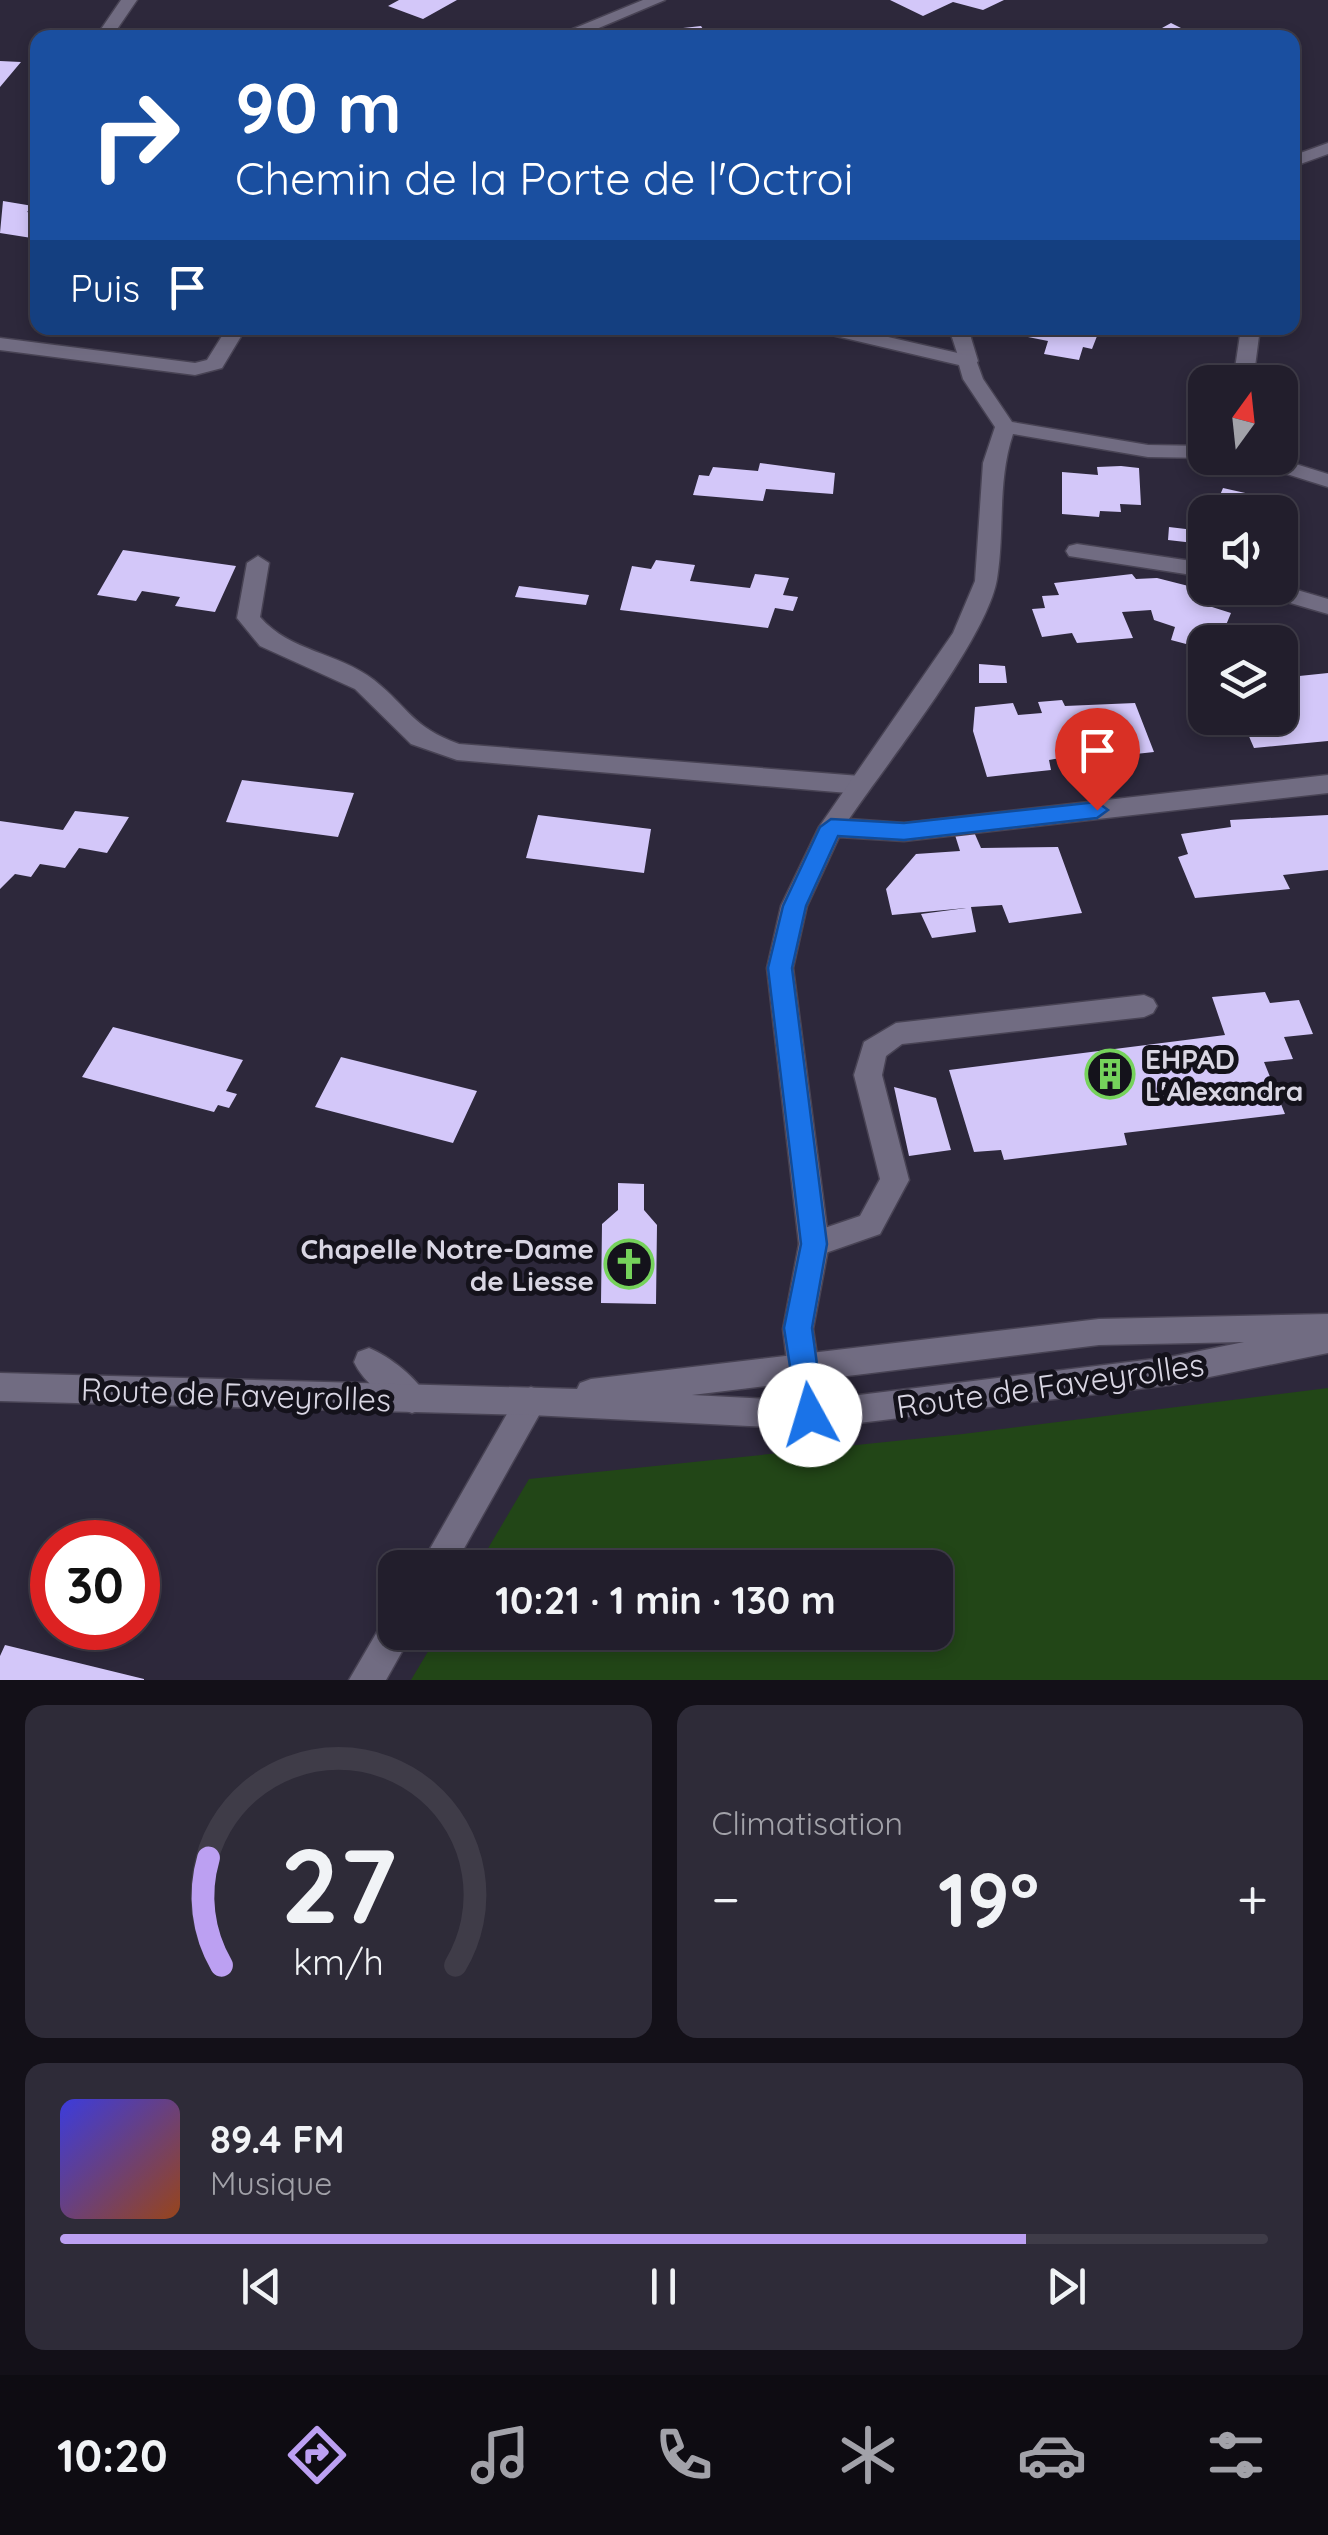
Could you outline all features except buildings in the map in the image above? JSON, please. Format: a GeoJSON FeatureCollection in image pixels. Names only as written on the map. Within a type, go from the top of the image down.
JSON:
{"type":"FeatureCollection","features":[{"type":"Feature","properties":{"kind":"street"},"geometry":{"type":"LineString","coordinates":[[108,30],[128,0]]}},
{"type":"Feature","properties":{"kind":"street"},"geometry":{"type":"LineString","coordinates":[[580,30],[657,0]]}},
{"type":"Feature","properties":{"kind":"street"},"geometry":{"type":"LineString","coordinates":[[1300,159],[1328,148]]}},
{"type":"Feature","properties":{"kind":"street"},"geometry":{"type":"LineString","coordinates":[[0,344],[194,369],[215,364],[232,335]]}},
{"type":"Feature","properties":{"kind":"street"},"geometry":{"type":"LineString","coordinates":[[856,335],[968,361]]}},
{"type":"Feature","properties":{"kind":"street"},"geometry":{"type":"LineString","coordinates":[[960,335],[973,380],[1005,427],[1148,451],[1188,452]]}},
{"type":"Feature","properties":{"kind":"street"},"geometry":{"type":"LineString","coordinates":[[1245,365],[1249,335]]}},
{"type":"Feature","properties":{"kind":"street"},"geometry":{"type":"LineString","coordinates":[[810,1415],[798,1328],[814,1244],[780,968],[794,906],[831,827],[964,634],[986,581],[992,463],[1005,427]]}},
{"type":"Feature","properties":{"kind":"street"},"geometry":{"type":"LineString","coordinates":[[1298,471],[1328,481]]}},
{"type":"Feature","properties":{"kind":"street"},"geometry":{"type":"LineString","coordinates":[[1077,551],[1188,567]]}},
{"type":"Feature","properties":{"kind":"street"},"geometry":{"type":"LineString","coordinates":[[258,563],[248,618],[268,641],[363,682],[420,738],[457,752],[860,785]]}},
{"type":"Feature","properties":{"kind":"street"},"geometry":{"type":"LineString","coordinates":[[1298,598],[1328,607]]}},
{"type":"Feature","properties":{"kind":"street"},"geometry":{"type":"LineString","coordinates":[[831,827],[904,832],[1328,784]]}},
{"type":"Feature","properties":{"kind":"street"},"geometry":{"type":"LineString","coordinates":[[814,1244],[870,1225],[896,1180],[868,1074],[874,1050],[896,1034],[1144,1006]]}},
{"type":"Feature","properties":{"kind":"street","name":"Route de Faveyrolles"},"geometry":{"type":"LineString","coordinates":[[531,1401],[1099,1332],[1328,1326]]}},
{"type":"Feature","properties":{"kind":"street","name":"Route de Faveyrolles"},"geometry":{"type":"LineString","coordinates":[[0,1388],[531,1401],[810,1415],[1170,1371],[1328,1340]]}},
{"type":"Feature","properties":{"kind":"street"},"geometry":{"type":"LineString","coordinates":[[369,1362],[412,1398]]}},
{"type":"Feature","properties":{"kind":"street"},"geometry":{"type":"LineString","coordinates":[[445,1550],[531,1401]]}},
{"type":"Feature","properties":{"kind":"street"},"geometry":{"type":"LineString","coordinates":[[366,1680],[385,1650]]}},
{"type":"Feature","properties":{"kind":"green space"},"geometry":{"type":"Polygon","coordinates":[[[1328,1388],[1328,1680],[411,1680],[429,1650],[953,1650],[953,1550],[487,1550],[529,1479],[963,1434],[1328,1388]]]}},
{"type":"Feature","properties":{"kind":"place","name":"EHPAD L'Alexandra"},"geometry":{"type":"Point","coordinates":[1110,1074]}},
{"type":"Feature","properties":{"kind":"place","name":"Chapelle Notre-Dame de Liesse"},"geometry":{"type":"Point","coordinates":[629,1264]}},
{"type":"Feature","properties":{"kind":"route"},"geometry":{"type":"LineString","coordinates":[[810,1415],[798,1328],[814,1244],[780,968],[794,906],[831,827],[904,832],[1097,810]]}}]}
